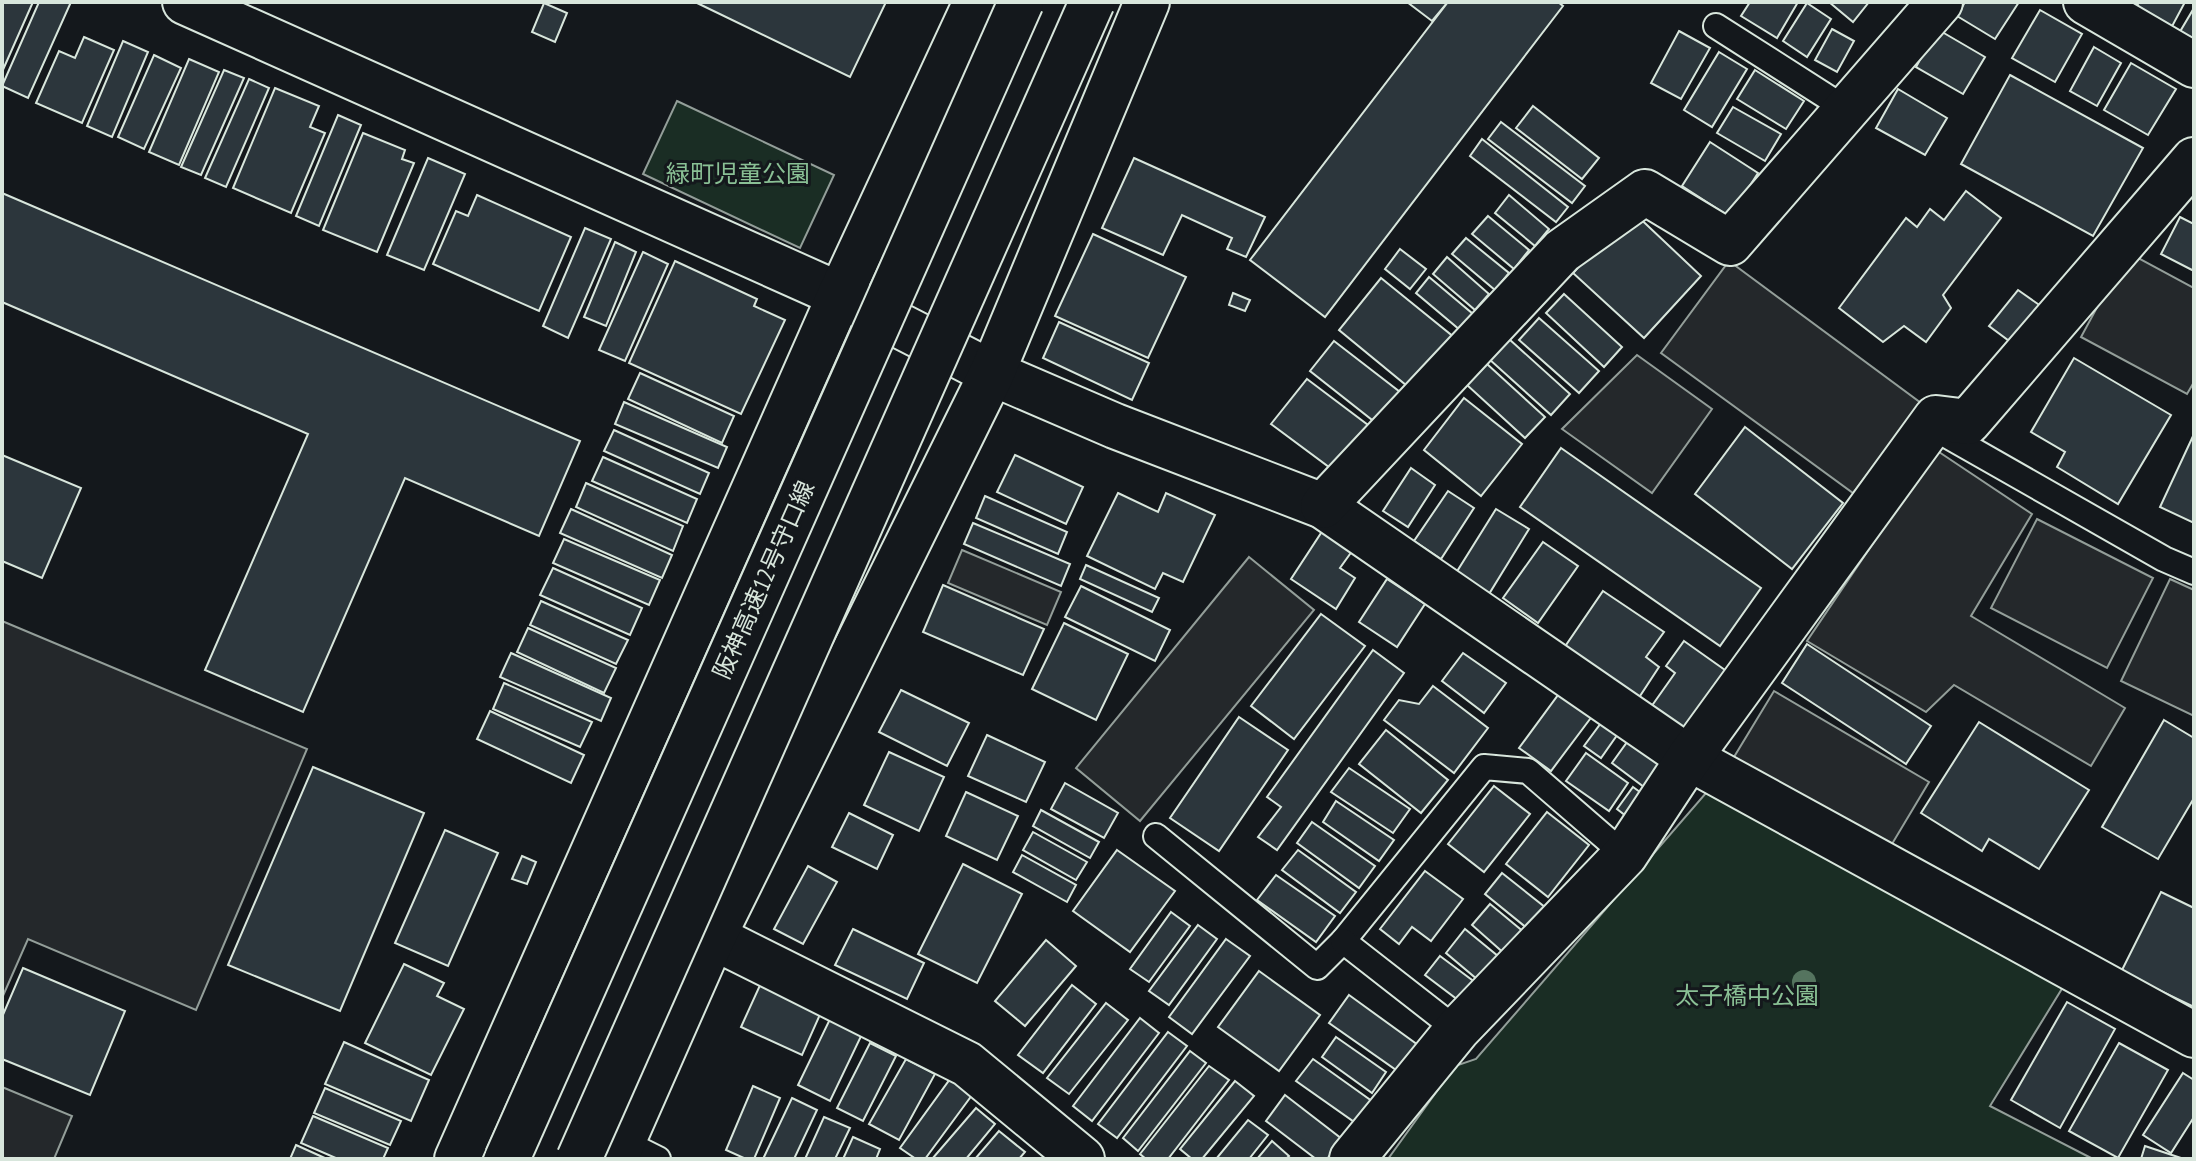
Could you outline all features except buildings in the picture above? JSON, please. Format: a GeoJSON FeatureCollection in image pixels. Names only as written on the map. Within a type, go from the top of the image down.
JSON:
{"type":"FeatureCollection","features":[{"type":"Feature","properties":{"kind":"main road"},"geometry":{"type":"LineString","coordinates":[[185,2],[840,295],[992,373],[1115,426],[1323,506],[1689,758],[2194,1035]]}},
{"type":"Feature","properties":{"kind":"main road"},"geometry":{"type":"LineString","coordinates":[[457,1159],[840,295],[976,2]]}},
{"type":"Feature","properties":{"kind":"main road","name":"阪神高速12号守口線"},"geometry":{"type":"LineString","coordinates":[[507,1159],[1021,2]]}},
{"type":"Feature","properties":{"kind":"main road"},"geometry":{"type":"LineString","coordinates":[[579,1159],[1092,2]]}},
{"type":"Feature","properties":{"kind":"main road"},"geometry":{"type":"LineString","coordinates":[[632,1153],[713,937],[992,373],[1147,2]]}},
{"type":"Feature","properties":{"kind":"main road"},"geometry":{"type":"LineString","coordinates":[[1323,506],[1562,251],[1645,192],[1730,243],[1940,2]]}},
{"type":"Feature","properties":{"kind":"main road"},"geometry":{"type":"LineString","coordinates":[[2086,2],[2194,65]]}},
{"type":"Feature","properties":{"kind":"main road"},"geometry":{"type":"LineString","coordinates":[[1352,1159],[1457,1030],[1625,855],[1689,758],[1936,418],[1968,422],[2194,160]]}},
{"type":"Feature","properties":{"kind":"main road"},"geometry":{"type":"LineString","coordinates":[[713,937],[967,1064],[1082,1159]]}},
{"type":"Feature","properties":{"kind":"lane"},"geometry":{"type":"LineString","coordinates":[[1716,26],[1846,109]]}},
{"type":"Feature","properties":{"kind":"lane"},"geometry":{"type":"LineString","coordinates":[[1931,426],[2164,559],[2194,572]]}},
{"type":"Feature","properties":{"kind":"lane"},"geometry":{"type":"LineString","coordinates":[[1156,836],[1317,967],[1343,941],[1484,767],[1528,771],[1625,855]]}},
{"type":"Feature","properties":{"kind":"lane"},"geometry":{"type":"LineString","coordinates":[[1343,941],[1457,1030]]}},
{"type":"Feature","properties":{"kind":"green space","name":"緑町児童公園"},"geometry":{"type":"Polygon","coordinates":[[[677,101],[834,175],[800,248],[643,174],[677,101]]]}},
{"type":"Feature","properties":{"kind":"green space","name":"太子橋中公園"},"geometry":{"type":"Polygon","coordinates":[[[1712,786],[2063,987],[1990,1106],[2093,1159],[1388,1159],[1455,1066],[1476,1059],[1712,786]]]}},
{"type":"Feature","properties":{"kind":"shaded area"},"geometry":{"type":"Polygon","coordinates":[[[2127,252],[2194,288],[2194,382],[2187,394],[2081,337],[2127,252]]]}},
{"type":"Feature","properties":{"kind":"shaded area"},"geometry":{"type":"Polygon","coordinates":[[[1729,261],[1921,403],[1853,493],[1661,353],[1729,261]]]}},
{"type":"Feature","properties":{"kind":"shaded area"},"geometry":{"type":"Polygon","coordinates":[[[1637,355],[1712,409],[1652,493],[1562,429],[1637,355]]]}},
{"type":"Feature","properties":{"kind":"shaded area"},"geometry":{"type":"Polygon","coordinates":[[[1936,450],[2032,514],[1971,616],[2125,708],[2091,766],[1954,685],[1926,712],[1807,641],[1936,450]]]}},
{"type":"Feature","properties":{"kind":"shaded area"},"geometry":{"type":"Polygon","coordinates":[[[2037,519],[2153,578],[2107,668],[1991,608],[2037,519]]]}},
{"type":"Feature","properties":{"kind":"shaded area"},"geometry":{"type":"Polygon","coordinates":[[[962,550],[1061,592],[1047,625],[948,583],[962,550]]]}},
{"type":"Feature","properties":{"kind":"shaded area"},"geometry":{"type":"Polygon","coordinates":[[[1249,557],[1314,610],[1140,821],[1076,768],[1249,557]]]}},
{"type":"Feature","properties":{"kind":"shaded area"},"geometry":{"type":"Polygon","coordinates":[[[2170,579],[2194,590],[2194,716],[2121,681],[2170,579]]]}},
{"type":"Feature","properties":{"kind":"shaded area"},"geometry":{"type":"Polygon","coordinates":[[[2,621],[307,749],[196,1010],[28,939],[2,998],[2,621]]]}},
{"type":"Feature","properties":{"kind":"shaded area"},"geometry":{"type":"Polygon","coordinates":[[[1774,691],[1929,782],[1889,849],[1734,757],[1774,691]]]}},
{"type":"Feature","properties":{"kind":"shaded area"},"geometry":{"type":"Polygon","coordinates":[[[2,1087],[72,1116],[54,1159],[2,1159],[2,1087]]]}}]}
